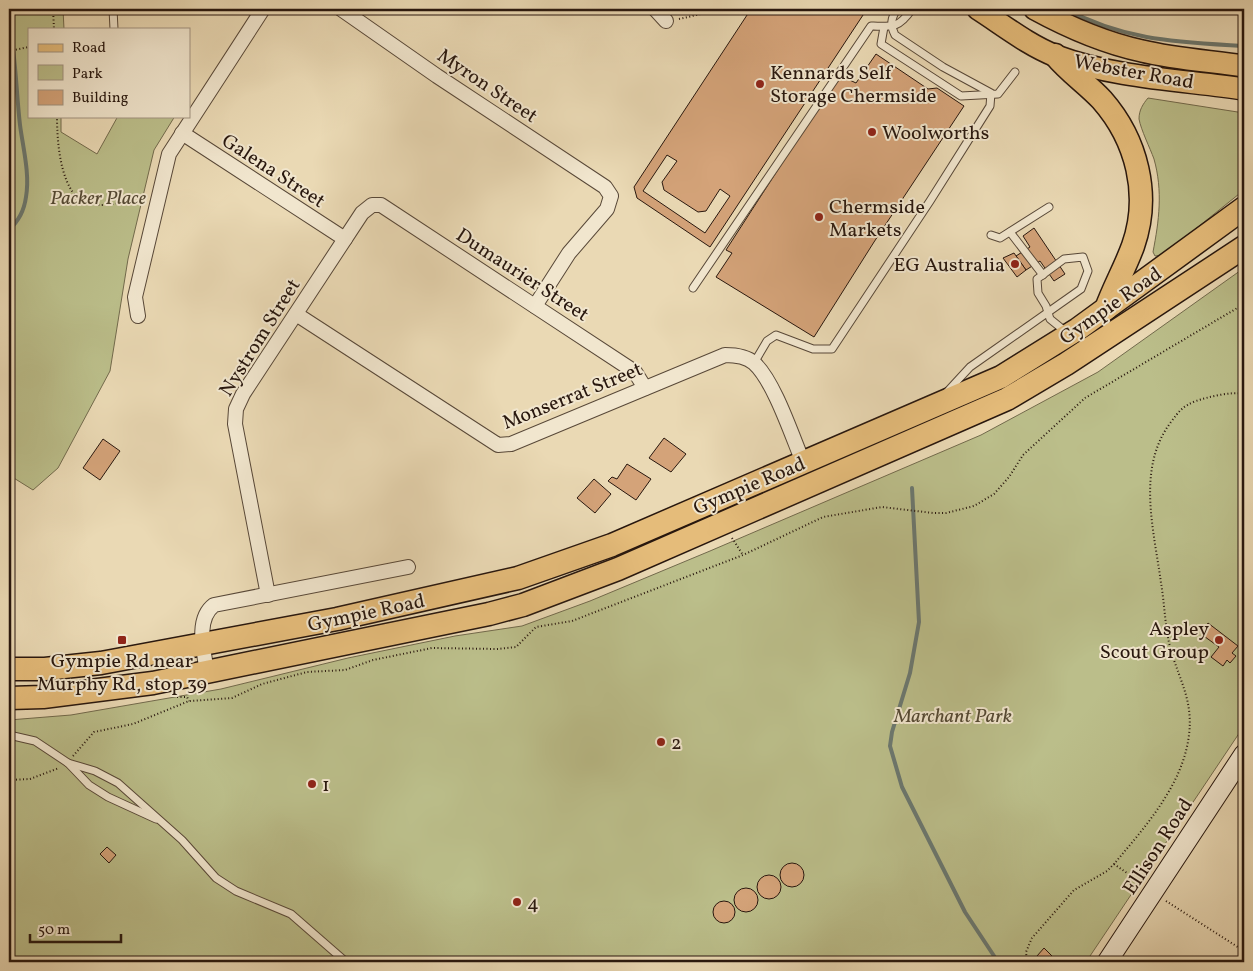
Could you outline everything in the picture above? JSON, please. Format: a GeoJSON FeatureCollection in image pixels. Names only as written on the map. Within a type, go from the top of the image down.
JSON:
{"type":"FeatureCollection","features":[{"type":"Feature","properties":{"kind":"highway"},"geometry":{"type":"LineString","coordinates":[[1055,55],[1066,69],[1101,99],[1114,116],[1126,134],[1138,168],[1141,205],[1135,240],[1106,309]]}},
{"type":"Feature","properties":{"kind":"highway","name":"Gympie Road"},"geometry":{"type":"LineString","coordinates":[[9,669],[45,669],[101,663],[338,619],[518,578],[612,544],[1001,377],[1106,309],[1244,208]]}},
{"type":"Feature","properties":{"kind":"highway","name":"Gympie Road"},"geometry":{"type":"LineString","coordinates":[[9,698],[43,697],[115,689],[515,608],[618,569],[1007,399],[1066,364],[1244,247]]}},
{"type":"Feature","properties":{"kind":"main road","name":"Webster Road"},"geometry":{"type":"LineString","coordinates":[[978,9],[1055,55],[1116,71],[1244,89]]}},
{"type":"Feature","properties":{"kind":"main road","name":"Webster Road"},"geometry":{"type":"LineString","coordinates":[[1035,9],[1075,28],[1121,46],[1162,55],[1244,66]]}},
{"type":"Feature","properties":{"kind":"main road","name":"Ellison Road"},"geometry":{"type":"LineString","coordinates":[[1107,962],[1244,754]]}},
{"type":"Feature","properties":{"kind":"street"},"geometry":{"type":"LineString","coordinates":[[138,316],[135,297],[169,154],[263,9]]}},
{"type":"Feature","properties":{"kind":"street","name":"Myron Street"},"geometry":{"type":"LineString","coordinates":[[341,9],[604,188],[611,196],[607,209],[569,253],[535,306]]}},
{"type":"Feature","properties":{"kind":"street"},"geometry":{"type":"LineString","coordinates":[[655,9],[666,21]]}},
{"type":"Feature","properties":{"kind":"street","name":"Galena Street"},"geometry":{"type":"LineString","coordinates":[[182,133],[345,239]]}},
{"type":"Feature","properties":{"kind":"street","name":"Nystrom Street"},"geometry":{"type":"LineString","coordinates":[[268,595],[235,424],[236,416],[243,394],[362,213],[372,205]]}},
{"type":"Feature","properties":{"kind":"street","name":"Dumaurier Street"},"geometry":{"type":"LineString","coordinates":[[372,205],[381,205],[635,372],[645,388]]}},
{"type":"Feature","properties":{"kind":"street","name":"Monserrat Street"},"geometry":{"type":"LineString","coordinates":[[296,314],[498,445],[511,444],[724,354],[740,356],[754,362]]}},
{"type":"Feature","properties":{"kind":"street"},"geometry":{"type":"LineString","coordinates":[[754,362],[766,378],[803,462]]}},
{"type":"Feature","properties":{"kind":"street","name":"Gympie Road"},"geometry":{"type":"LineString","coordinates":[[206,672],[203,644],[204,618],[214,605],[408,567]]}},
{"type":"Feature","properties":{"kind":"lane"},"geometry":{"type":"LineString","coordinates":[[113,9],[114,28]]}},
{"type":"Feature","properties":{"kind":"lane"},"geometry":{"type":"LineString","coordinates":[[897,9],[892,16],[881,44],[961,96],[974,97],[991,93]]}},
{"type":"Feature","properties":{"kind":"lane"},"geometry":{"type":"LineString","coordinates":[[693,288],[871,26],[888,27],[904,21],[912,9]]}},
{"type":"Feature","properties":{"kind":"lane"},"geometry":{"type":"LineString","coordinates":[[888,27],[895,35],[943,67],[991,93],[998,94],[1015,72]]}},
{"type":"Feature","properties":{"kind":"lane"},"geometry":{"type":"LineString","coordinates":[[754,362],[767,342],[776,335],[813,349],[832,349],[966,145],[990,106],[991,93]]}},
{"type":"Feature","properties":{"kind":"lane"},"geometry":{"type":"LineString","coordinates":[[991,235],[1000,238],[1049,207]]}},
{"type":"Feature","properties":{"kind":"lane"},"geometry":{"type":"LineString","coordinates":[[1010,232],[1043,275]]}},
{"type":"Feature","properties":{"kind":"lane"},"geometry":{"type":"LineString","coordinates":[[931,407],[970,367],[1048,312],[1081,288],[1088,272],[1083,257],[1064,259],[1036,280],[1038,293],[1048,312],[1050,319],[1062,327],[1068,335]]}},
{"type":"Feature","properties":{"kind":"lane"},"geometry":{"type":"LineString","coordinates":[[9,735],[35,741],[68,763],[89,785],[108,797],[160,821]]}},
{"type":"Feature","properties":{"kind":"lane"},"geometry":{"type":"LineString","coordinates":[[68,763],[95,771],[118,783],[137,797],[182,840],[216,878],[236,891],[291,914],[346,962]]}},
{"type":"Feature","properties":{"kind":"path"},"geometry":{"type":"LineString","coordinates":[[53,9],[54,28]]}},
{"type":"Feature","properties":{"kind":"path"},"geometry":{"type":"LineString","coordinates":[[666,21],[701,14],[704,9]]}},
{"type":"Feature","properties":{"kind":"path"},"geometry":{"type":"LineString","coordinates":[[9,51],[28,47]]}},
{"type":"Feature","properties":{"kind":"path"},"geometry":{"type":"LineString","coordinates":[[57,118],[59,150],[67,184],[72,195],[90,204],[136,201],[156,205]]}},
{"type":"Feature","properties":{"kind":"path"},"geometry":{"type":"LineString","coordinates":[[902,510],[933,513],[946,512],[974,506],[994,494],[1023,455],[1085,398],[1244,304]]}},
{"type":"Feature","properties":{"kind":"path"},"geometry":{"type":"LineString","coordinates":[[1026,962],[1026,952],[1032,938],[1074,890],[1107,871],[1114,864],[1161,805],[1182,762],[1189,735],[1189,712],[1186,689],[1171,653],[1154,528],[1150,481],[1153,454],[1160,436],[1182,406],[1201,400],[1244,394]]}},
{"type":"Feature","properties":{"kind":"path"},"geometry":{"type":"LineString","coordinates":[[726,539],[732,537],[743,555]]}},
{"type":"Feature","properties":{"kind":"path"},"geometry":{"type":"LineString","coordinates":[[171,697],[187,697],[189,701]]}},
{"type":"Feature","properties":{"kind":"path"},"geometry":{"type":"LineString","coordinates":[[1114,864],[1244,951]]}},
{"type":"Feature","properties":{"kind":"green space","name":"Packer Place"},"geometry":{"type":"Polygon","coordinates":[[[9,9],[63,9],[64,28],[28,28],[28,118],[61,118],[61,132],[97,154],[117,118],[174,118],[154,150],[128,259],[110,371],[58,468],[33,490],[9,475],[9,9]]]}},
{"type":"Feature","properties":{"kind":"green space"},"geometry":{"type":"Polygon","coordinates":[[[1148,98],[1244,113],[1244,190],[1163,255],[1155,256],[1153,252],[1157,229],[1159,194],[1157,171],[1139,119],[1142,107],[1148,98]]]}},
{"type":"Feature","properties":{"kind":"green space","name":"Marchant Park"},"geometry":{"type":"Polygon","coordinates":[[[1244,268],[1244,726],[1086,962],[9,962],[9,720],[71,715],[221,689],[348,658],[455,636],[522,626],[590,601],[981,435],[1098,372],[1244,268]]]}},
{"type":"Feature","properties":{"kind":"building","name":"Kennards Self Storage Chermside"},"geometry":{"type":"Polygon","coordinates":[[[751,9],[844,9],[850,13],[853,9],[867,9],[710,247],[637,198],[634,187],[751,9]],[[667,155],[643,191],[705,233],[730,196],[720,189],[706,211],[698,212],[664,190],[662,182],[677,161],[667,155]]]}},
{"type":"Feature","properties":{"kind":"building","name":"Chermside Markets"},"geometry":{"type":"Polygon","coordinates":[[[876,54],[928,89],[937,88],[964,106],[814,337],[716,277],[732,253],[726,250],[839,75],[856,83],[876,54]]]}},
{"type":"Feature","properties":{"kind":"building"},"geometry":{"type":"Polygon","coordinates":[[[1034,228],[1065,274],[1054,281],[1040,261],[1026,270],[1016,256],[1030,247],[1023,236],[1034,228]]]}},
{"type":"Feature","properties":{"kind":"building","name":"EG Australia"},"geometry":{"type":"Polygon","coordinates":[[[1014,253],[1026,270],[1017,277],[1003,258],[1014,253]]]}},
{"type":"Feature","properties":{"kind":"building"},"geometry":{"type":"Polygon","coordinates":[[[664,438],[686,454],[671,472],[649,458],[664,438]]]}},
{"type":"Feature","properties":{"kind":"building"},"geometry":{"type":"Polygon","coordinates":[[[103,439],[120,451],[100,480],[83,468],[103,439]]]}},
{"type":"Feature","properties":{"kind":"building"},"geometry":{"type":"Polygon","coordinates":[[[627,464],[651,479],[636,500],[608,481],[612,477],[617,479],[627,464]]]}},
{"type":"Feature","properties":{"kind":"building"},"geometry":{"type":"Polygon","coordinates":[[[594,479],[611,494],[595,513],[577,498],[594,479]]]}},
{"type":"Feature","properties":{"kind":"building","name":"Aspley Scout Group"},"geometry":{"type":"Polygon","coordinates":[[[1208,623],[1238,646],[1232,653],[1236,656],[1230,663],[1227,660],[1223,666],[1211,657],[1219,647],[1201,634],[1208,623]]]}},
{"type":"Feature","properties":{"kind":"building"},"geometry":{"type":"Polygon","coordinates":[[[107,847],[116,855],[109,863],[100,854],[107,847]]]}},
{"type":"Feature","properties":{"kind":"building"},"geometry":{"type":"Polygon","coordinates":[[[792,863],[801,866],[804,875],[801,884],[792,887],[783,884],[780,875],[783,866],[792,863]]]}},
{"type":"Feature","properties":{"kind":"building"},"geometry":{"type":"Polygon","coordinates":[[[769,875],[778,878],[781,887],[778,896],[769,899],[760,896],[757,887],[760,878],[769,875]]]}},
{"type":"Feature","properties":{"kind":"building"},"geometry":{"type":"Polygon","coordinates":[[[741,888],[751,888],[758,895],[758,905],[751,912],[741,912],[734,905],[734,895],[741,888]]]}},
{"type":"Feature","properties":{"kind":"building"},"geometry":{"type":"Polygon","coordinates":[[[724,901],[732,904],[735,912],[732,920],[724,923],[716,920],[713,912],[716,904],[724,901]]]}},
{"type":"Feature","properties":{"kind":"building"},"geometry":{"type":"Polygon","coordinates":[[[1044,948],[1054,958],[1050,962],[1043,962],[1037,956],[1044,948]]]}},
{"type":"Feature","properties":{"kind":"waterway"},"geometry":{"type":"LineString","coordinates":[[1066,9],[1088,20],[1131,34],[1175,41],[1244,46]]}},
{"type":"Feature","properties":{"kind":"waterway"},"geometry":{"type":"LineString","coordinates":[[9,23],[27,179],[24,207],[18,219],[9,230]]}},
{"type":"Feature","properties":{"kind":"waterway"},"geometry":{"type":"LineString","coordinates":[[912,488],[919,622],[910,673],[892,732],[890,746],[902,787],[965,912],[998,962]]}},
{"type":"Feature","properties":{"kind":"place","name":"Kennards Self Storage Chermside"},"geometry":{"type":"Point","coordinates":[760,84]}},
{"type":"Feature","properties":{"kind":"place","name":"Woolworths"},"geometry":{"type":"Point","coordinates":[872,132]}},
{"type":"Feature","properties":{"kind":"place","name":"Chermside Markets"},"geometry":{"type":"Point","coordinates":[819,217]}},
{"type":"Feature","properties":{"kind":"place","name":"EG Australia"},"geometry":{"type":"Point","coordinates":[1015,264]}},
{"type":"Feature","properties":{"kind":"place","name":"Gympie Rd near Murphy Rd, stop 39"},"geometry":{"type":"Point","coordinates":[122,640]}},
{"type":"Feature","properties":{"kind":"place","name":"Aspley Scout Group"},"geometry":{"type":"Point","coordinates":[1219,640]}},
{"type":"Feature","properties":{"kind":"place","name":"2"},"geometry":{"type":"Point","coordinates":[661,742]}},
{"type":"Feature","properties":{"kind":"place","name":"1"},"geometry":{"type":"Point","coordinates":[312,784]}},
{"type":"Feature","properties":{"kind":"place","name":"4"},"geometry":{"type":"Point","coordinates":[517,902]}}]}
